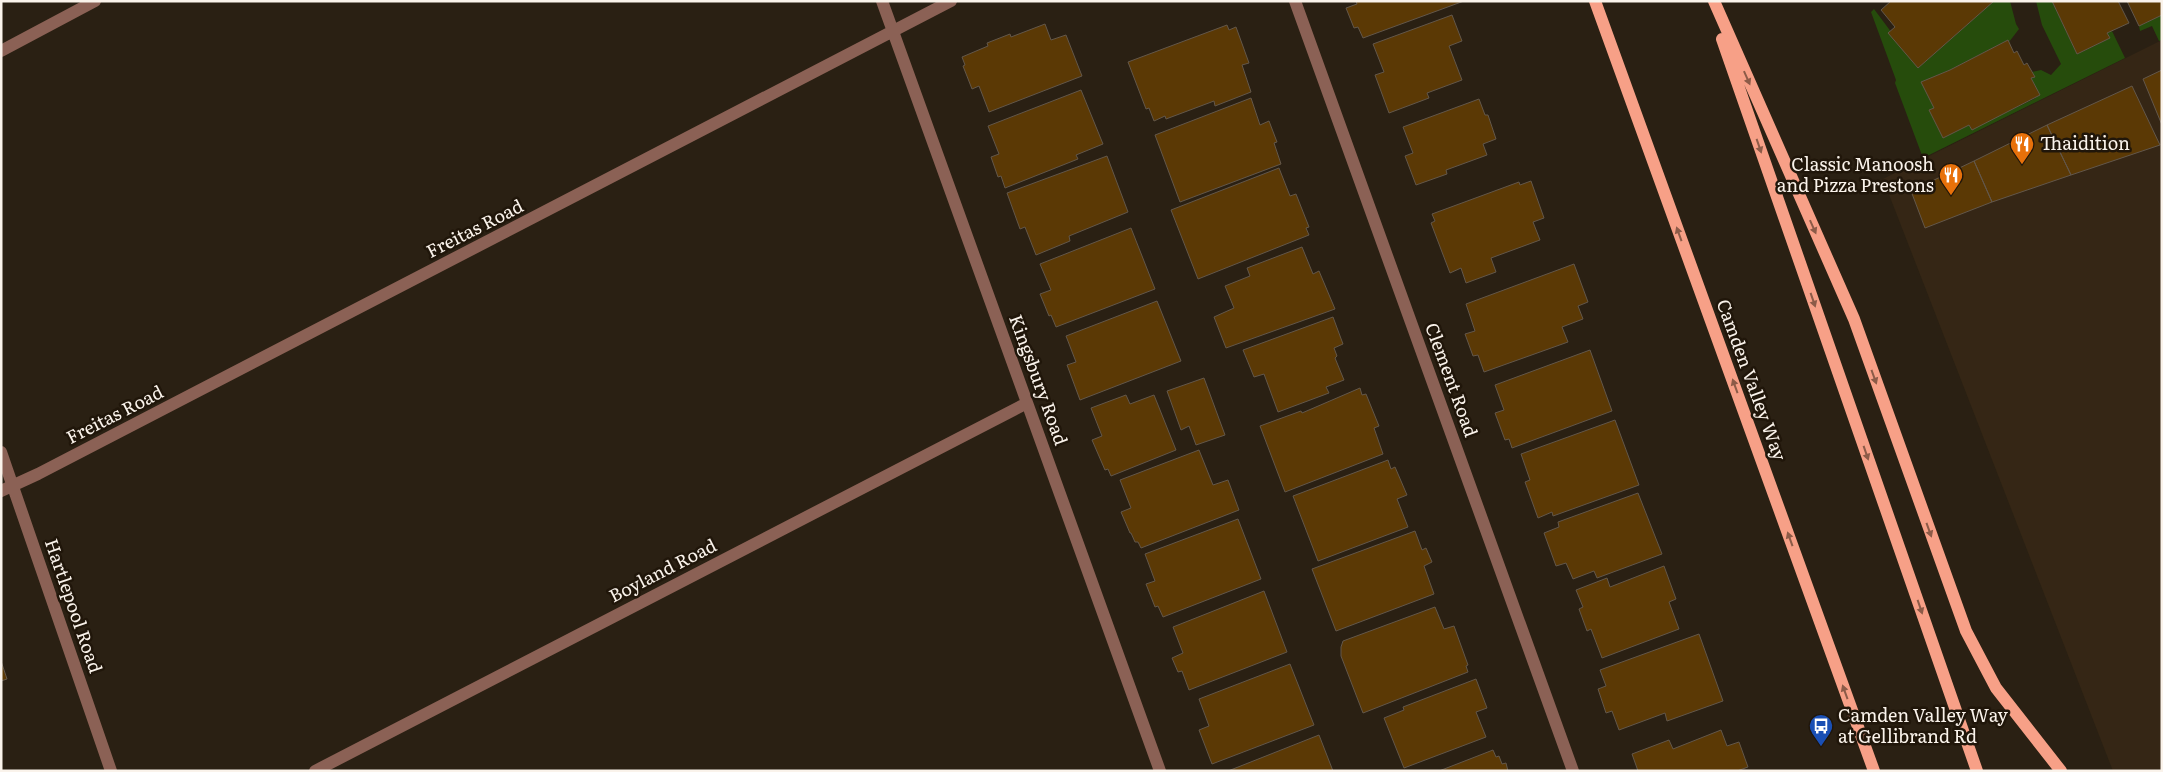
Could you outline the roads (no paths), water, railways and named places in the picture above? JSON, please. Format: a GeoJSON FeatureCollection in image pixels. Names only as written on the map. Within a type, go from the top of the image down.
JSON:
{"type":"FeatureCollection","features":[{"type":"Feature","properties":{"kind":"main road","name":"Camden Valley Way"},"geometry":{"type":"LineString","coordinates":[[1595,1],[1874,771]]}},
{"type":"Feature","properties":{"kind":"main road"},"geometry":{"type":"LineString","coordinates":[[1709,1],[1977,771]]}},
{"type":"Feature","properties":{"kind":"main road"},"geometry":{"type":"LineString","coordinates":[[1714,1],[1854,319],[1966,631],[1996,688],[2061,771]]}},
{"type":"Feature","properties":{"kind":"street"},"geometry":{"type":"LineString","coordinates":[[1,51],[95,1]]}},
{"type":"Feature","properties":{"kind":"street","name":"Kingsbury Road"},"geometry":{"type":"LineString","coordinates":[[882,1],[1160,771]]}},
{"type":"Feature","properties":{"kind":"street","name":"Freitas Road"},"geometry":{"type":"LineString","coordinates":[[1,491],[951,1]]}},
{"type":"Feature","properties":{"kind":"street","name":"Clement Road"},"geometry":{"type":"LineString","coordinates":[[1295,1],[1573,771]]}},
{"type":"Feature","properties":{"kind":"street","name":"Boyland Road"},"geometry":{"type":"LineString","coordinates":[[315,771],[1027,403]]}},
{"type":"Feature","properties":{"kind":"street","name":"Hartlepool Road"},"geometry":{"type":"LineString","coordinates":[[1,452],[111,771]]}},
{"type":"Feature","properties":{"kind":"place","name":"Thaidition"},"geometry":{"type":"Point","coordinates":[2022,165]}},
{"type":"Feature","properties":{"kind":"place","name":"Classic Manoosh and Pizza Prestons"},"geometry":{"type":"Point","coordinates":[1951,196]}},
{"type":"Feature","properties":{"kind":"place","name":"Camden Valley Way at Gellibrand Rd"},"geometry":{"type":"Point","coordinates":[1821,747]}}]}
